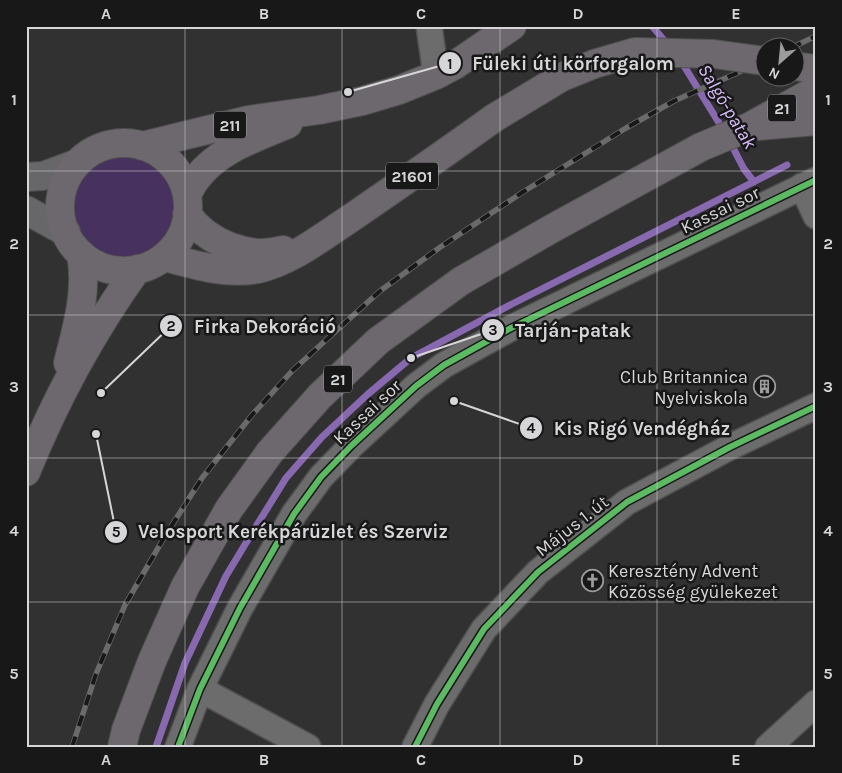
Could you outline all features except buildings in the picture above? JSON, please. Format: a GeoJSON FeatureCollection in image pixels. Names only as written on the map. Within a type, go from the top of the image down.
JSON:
{"type":"FeatureCollection","features":[{"type":"Feature","properties":{"kind":"main road","name":"211"},"geometry":{"type":"LineString","coordinates":[[142,146],[248,120],[319,110],[362,101],[399,90],[436,75],[512,26]]}},
{"type":"Feature","properties":{"kind":"main road","name":"21601"},"geometry":{"type":"LineString","coordinates":[[165,257],[223,269],[258,269],[289,258],[494,118],[562,77],[594,64],[636,52],[714,54],[754,60]]}},
{"type":"Feature","properties":{"kind":"main road","name":"21"},"geometry":{"type":"LineString","coordinates":[[122,747],[126,730],[152,661],[185,587],[229,509],[270,452],[320,396],[378,341],[461,281],[553,228],[701,147],[749,127],[816,90]]}},
{"type":"Feature","properties":{"kind":"main road","name":"211"},"geometry":{"type":"LineString","coordinates":[[187,205],[197,178],[229,149],[319,110]]}},
{"type":"Feature","properties":{"kind":"main road","name":"21"},"geometry":{"type":"LineString","coordinates":[[749,127],[816,120]]}},
{"type":"Feature","properties":{"kind":"main road","name":"211"},"geometry":{"type":"LineString","coordinates":[[112,143],[133,143],[142,146],[153,149],[170,162],[182,179],[187,205],[187,221],[179,240],[165,257],[146,267],[137,269],[125,271],[104,268],[85,258],[70,243],[62,223],[59,202],[64,182],[76,164],[92,150],[112,143]]}},
{"type":"Feature","properties":{"kind":"main road"},"geometry":{"type":"LineString","coordinates":[[26,177],[43,176],[76,164]]}},
{"type":"Feature","properties":{"kind":"main road","name":"21601"},"geometry":{"type":"LineString","coordinates":[[187,205],[199,228],[218,241],[234,248],[253,252],[279,251],[329,232]]}},
{"type":"Feature","properties":{"kind":"main road"},"geometry":{"type":"LineString","coordinates":[[26,210],[66,232]]}},
{"type":"Feature","properties":{"kind":"main road"},"geometry":{"type":"LineString","coordinates":[[60,396],[80,317],[84,267],[82,254]]}},
{"type":"Feature","properties":{"kind":"main road"},"geometry":{"type":"LineString","coordinates":[[26,472],[60,396],[119,294],[137,269]]}},
{"type":"Feature","properties":{"kind":"street"},"geometry":{"type":"LineString","coordinates":[[429,26],[436,75]]}},
{"type":"Feature","properties":{"kind":"street"},"geometry":{"type":"LineString","coordinates":[[809,183],[816,216]]}},
{"type":"Feature","properties":{"kind":"street","name":"Kassai sor"},"geometry":{"type":"LineString","coordinates":[[178,747],[200,689],[240,608],[294,514],[321,477],[351,446],[416,386],[444,365],[511,328],[809,183]]}},
{"type":"Feature","properties":{"kind":"street","name":"Május 1. út"},"geometry":{"type":"LineString","coordinates":[[415,747],[437,704],[484,629],[538,572],[627,502],[730,447],[816,406]]}},
{"type":"Feature","properties":{"kind":"street"},"geometry":{"type":"LineString","coordinates":[[200,689],[308,747]]}},
{"type":"Feature","properties":{"kind":"street"},"geometry":{"type":"LineString","coordinates":[[768,747],[816,703]]}},
{"type":"Feature","properties":{"kind":"shaded area"},"geometry":{"type":"Polygon","coordinates":[[[123,143],[147,148],[168,162],[182,183],[187,207],[182,231],[168,252],[147,266],[123,271],[99,266],[78,252],[64,231],[59,207],[64,183],[78,162],[99,148],[123,143]]]}},
{"type":"Feature","properties":{"kind":"waterway","name":"Salgó-patak"},"geometry":{"type":"LineString","coordinates":[[652,26],[668,45]]}},
{"type":"Feature","properties":{"kind":"waterway","name":"Salgó-patak"},"geometry":{"type":"LineString","coordinates":[[681,61],[724,131]]}},
{"type":"Feature","properties":{"kind":"waterway","name":"Salgó-patak"},"geometry":{"type":"LineString","coordinates":[[729,140],[744,169],[754,182]]}},
{"type":"Feature","properties":{"kind":"waterway"},"geometry":{"type":"LineString","coordinates":[[156,747],[185,663],[226,576],[286,478],[322,437],[368,394],[411,358],[512,304],[787,165]]}},
{"type":"Feature","properties":{"kind":"railway"},"geometry":{"type":"LineString","coordinates":[[804,42],[816,36]]}},
{"type":"Feature","properties":{"kind":"railway"},"geometry":{"type":"LineString","coordinates":[[72,747],[96,674],[125,605],[165,536],[202,478],[252,415],[293,370],[380,291],[439,248],[523,192],[626,128],[674,101],[754,65]]}},
{"type":"Feature","properties":{"kind":"cycle path"},"geometry":{"type":"LineString","coordinates":[[178,747],[200,689],[240,608],[294,514],[321,477],[351,446],[416,386],[444,365],[511,328],[816,180]]}},
{"type":"Feature","properties":{"kind":"cycle path"},"geometry":{"type":"LineString","coordinates":[[415,747],[437,704],[484,629],[538,572],[627,502],[730,447],[816,406]]}},
{"type":"Feature","properties":{"kind":"place","name":"Füleki úti körforgalom"},"geometry":{"type":"Point","coordinates":[348,92]}},
{"type":"Feature","properties":{"kind":"place","name":"Tarján-patak"},"geometry":{"type":"Point","coordinates":[411,358]}},
{"type":"Feature","properties":{"kind":"place","name":"Club Britannica Nyelviskola"},"geometry":{"type":"Point","coordinates":[764,387]}},
{"type":"Feature","properties":{"kind":"place","name":"Firka Dekoráció"},"geometry":{"type":"Point","coordinates":[101,393]}},
{"type":"Feature","properties":{"kind":"place","name":"Kis Rigó Vendégház"},"geometry":{"type":"Point","coordinates":[454,401]}},
{"type":"Feature","properties":{"kind":"place","name":"Velosport Kerékpárüzlet és Szerviz"},"geometry":{"type":"Point","coordinates":[96,434]}},
{"type":"Feature","properties":{"kind":"place","name":"Keresztény Advent Közösség gyülekezet"},"geometry":{"type":"Point","coordinates":[592,581]}}]}
